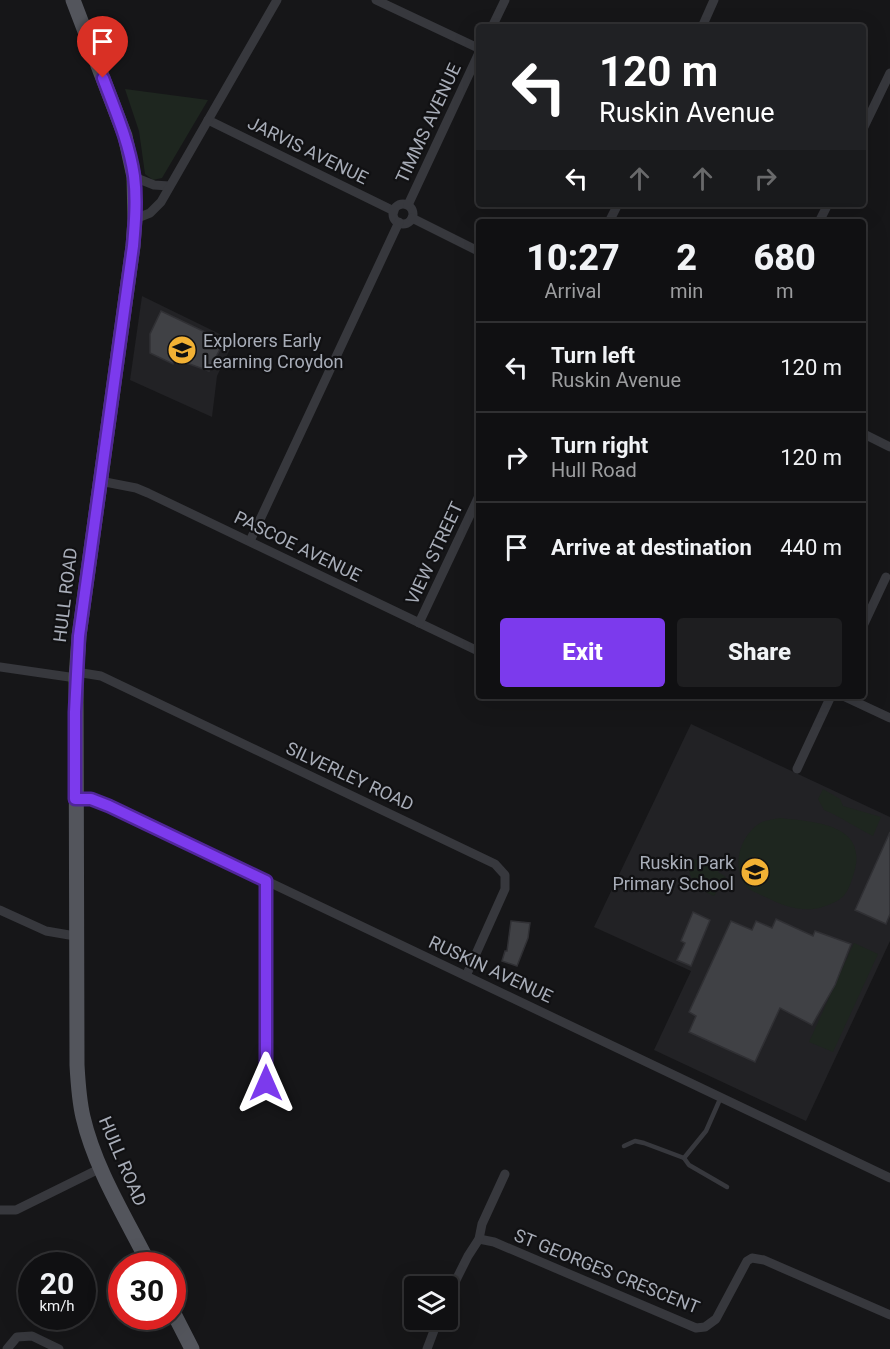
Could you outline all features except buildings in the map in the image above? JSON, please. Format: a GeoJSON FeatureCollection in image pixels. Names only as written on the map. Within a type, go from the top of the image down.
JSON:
{"type":"FeatureCollection","features":[{"type":"Feature","properties":{"kind":"main road","name":"HULL ROAD"},"geometry":{"type":"LineString","coordinates":[[73,0],[125,136],[134,177],[135,219],[79,636],[76,675],[76,1065],[83,1118],[101,1168],[143,1252]]}},
{"type":"Feature","properties":{"kind":"main road"},"geometry":{"type":"LineString","coordinates":[[182,1330],[192,1349]]}},
{"type":"Feature","properties":{"kind":"street"},"geometry":{"type":"LineString","coordinates":[[135,219],[150,213],[161,202],[277,0]]}},
{"type":"Feature","properties":{"kind":"street"},"geometry":{"type":"LineString","coordinates":[[376,0],[476,47]]}},
{"type":"Feature","properties":{"kind":"street"},"geometry":{"type":"LineString","coordinates":[[493,24],[505,0]]}},
{"type":"Feature","properties":{"kind":"street"},"geometry":{"type":"LineString","coordinates":[[703,24],[714,0]]}},
{"type":"Feature","properties":{"kind":"street","name":"TIMMS AVENUE"},"geometry":{"type":"LineString","coordinates":[[408,205],[476,59]]}},
{"type":"Feature","properties":{"kind":"street"},"geometry":{"type":"LineString","coordinates":[[866,123],[890,73]]}},
{"type":"Feature","properties":{"kind":"street","name":"JARVIS AVENUE"},"geometry":{"type":"LineString","coordinates":[[208,120],[394,211]]}},
{"type":"Feature","properties":{"kind":"street"},"geometry":{"type":"LineString","coordinates":[[134,177],[153,185],[169,186]]}},
{"type":"Feature","properties":{"kind":"street"},"geometry":{"type":"LineString","coordinates":[[408,205],[413,211],[412,218],[405,223],[399,222],[394,216],[394,211],[398,206],[408,205]]}},
{"type":"Feature","properties":{"kind":"street"},"geometry":{"type":"LineString","coordinates":[[412,218],[476,250]]}},
{"type":"Feature","properties":{"kind":"street"},"geometry":{"type":"LineString","coordinates":[[250,541],[399,222]]}},
{"type":"Feature","properties":{"kind":"street"},"geometry":{"type":"LineString","coordinates":[[866,435],[890,447]]}},
{"type":"Feature","properties":{"kind":"street","name":"PASCOE AVENUE"},"geometry":{"type":"LineString","coordinates":[[100,481],[136,488],[148,493],[476,650]]}},
{"type":"Feature","properties":{"kind":"street","name":"VIEW STREET"},"geometry":{"type":"LineString","coordinates":[[419,623],[476,502]]}},
{"type":"Feature","properties":{"kind":"street"},"geometry":{"type":"LineString","coordinates":[[866,620],[886,577]]}},
{"type":"Feature","properties":{"kind":"street","name":"SILVERLEY ROAD"},"geometry":{"type":"LineString","coordinates":[[0,667],[100,676],[495,864],[505,875],[505,889],[466,976]]}},
{"type":"Feature","properties":{"kind":"street"},"geometry":{"type":"LineString","coordinates":[[797,769],[830,699]]}},
{"type":"Feature","properties":{"kind":"street"},"geometry":{"type":"LineString","coordinates":[[849,699],[890,718]]}},
{"type":"Feature","properties":{"kind":"street","name":"RUSKIN AVENUE"},"geometry":{"type":"LineString","coordinates":[[75,799],[91,799],[109,806],[890,1178]]}},
{"type":"Feature","properties":{"kind":"street"},"geometry":{"type":"LineString","coordinates":[[266,881],[266,1083]]}},
{"type":"Feature","properties":{"kind":"street"},"geometry":{"type":"LineString","coordinates":[[0,910],[46,931],[75,936]]}},
{"type":"Feature","properties":{"kind":"street"},"geometry":{"type":"LineString","coordinates":[[0,1210],[16,1210],[101,1168]]}},
{"type":"Feature","properties":{"kind":"street"},"geometry":{"type":"LineString","coordinates":[[458,1276],[479,1239],[482,1224],[505,1174]]}},
{"type":"Feature","properties":{"kind":"street","name":"ST GEORGES CRESCENT"},"geometry":{"type":"LineString","coordinates":[[479,1239],[494,1242],[696,1328],[705,1327],[716,1319],[747,1261],[753,1258],[764,1260],[890,1315]]}},
{"type":"Feature","properties":{"kind":"street"},"geometry":{"type":"LineString","coordinates":[[427,1349],[434,1330]]}},
{"type":"Feature","properties":{"kind":"street"},"geometry":{"type":"LineString","coordinates":[[6,1349],[18,1337],[32,1336],[59,1349]]}},
{"type":"Feature","properties":{"kind":"lane"},"geometry":{"type":"LineString","coordinates":[[684,1158],[706,1131],[721,1097]]}},
{"type":"Feature","properties":{"kind":"lane"},"geometry":{"type":"LineString","coordinates":[[624,1146],[635,1142],[645,1143],[684,1158],[689,1165],[727,1187]]}},
{"type":"Feature","properties":{"kind":"shaded area"},"geometry":{"type":"Polygon","coordinates":[[[125,89],[208,100],[162,178],[153,180],[145,174],[139,131],[125,89]]]}},
{"type":"Feature","properties":{"kind":"shaded area","name":"Explorers Early Learning Croydon"},"geometry":{"type":"Polygon","coordinates":[[[142,296],[234,341],[217,376],[212,417],[130,380],[142,296]]]}},
{"type":"Feature","properties":{"kind":"shaded area","name":"Ruskin Park Primary School"},"geometry":{"type":"Polygon","coordinates":[[[691,724],[890,817],[890,941],[806,1121],[654,1050],[691,971],[594,927],[691,724]]]}},
{"type":"Feature","properties":{"kind":"shaded area"},"geometry":{"type":"Polygon","coordinates":[[[823,789],[840,799],[843,806],[881,817],[873,836],[824,810],[818,799],[823,789]]]}},
{"type":"Feature","properties":{"kind":"shaded area"},"geometry":{"type":"Polygon","coordinates":[[[780,818],[822,824],[846,835],[853,844],[856,856],[854,873],[843,897],[815,909],[798,909],[771,900],[744,884],[740,874],[739,857],[744,840],[762,822],[780,818]]]}},
{"type":"Feature","properties":{"kind":"shaded area"},"geometry":{"type":"Polygon","coordinates":[[[698,859],[721,868],[718,872],[726,877],[714,896],[699,887],[691,877],[688,864],[698,859]]]}},
{"type":"Feature","properties":{"kind":"shaded area"},"geometry":{"type":"Polygon","coordinates":[[[854,943],[878,954],[833,1052],[809,1042],[854,943]]]}},
{"type":"Feature","properties":{"kind":"place","name":"Explorers Early Learning Croydon"},"geometry":{"type":"Point","coordinates":[182,350]}},
{"type":"Feature","properties":{"kind":"place","name":"Ruskin Park Primary School"},"geometry":{"type":"Point","coordinates":[755,872]}},
{"type":"Feature","properties":{"kind":"route"},"geometry":{"type":"LineString","coordinates":[[103,78],[125,136],[134,177],[135,219],[79,636],[75,712],[75,799],[91,799],[109,806],[266,881],[266,1083]]}}]}
